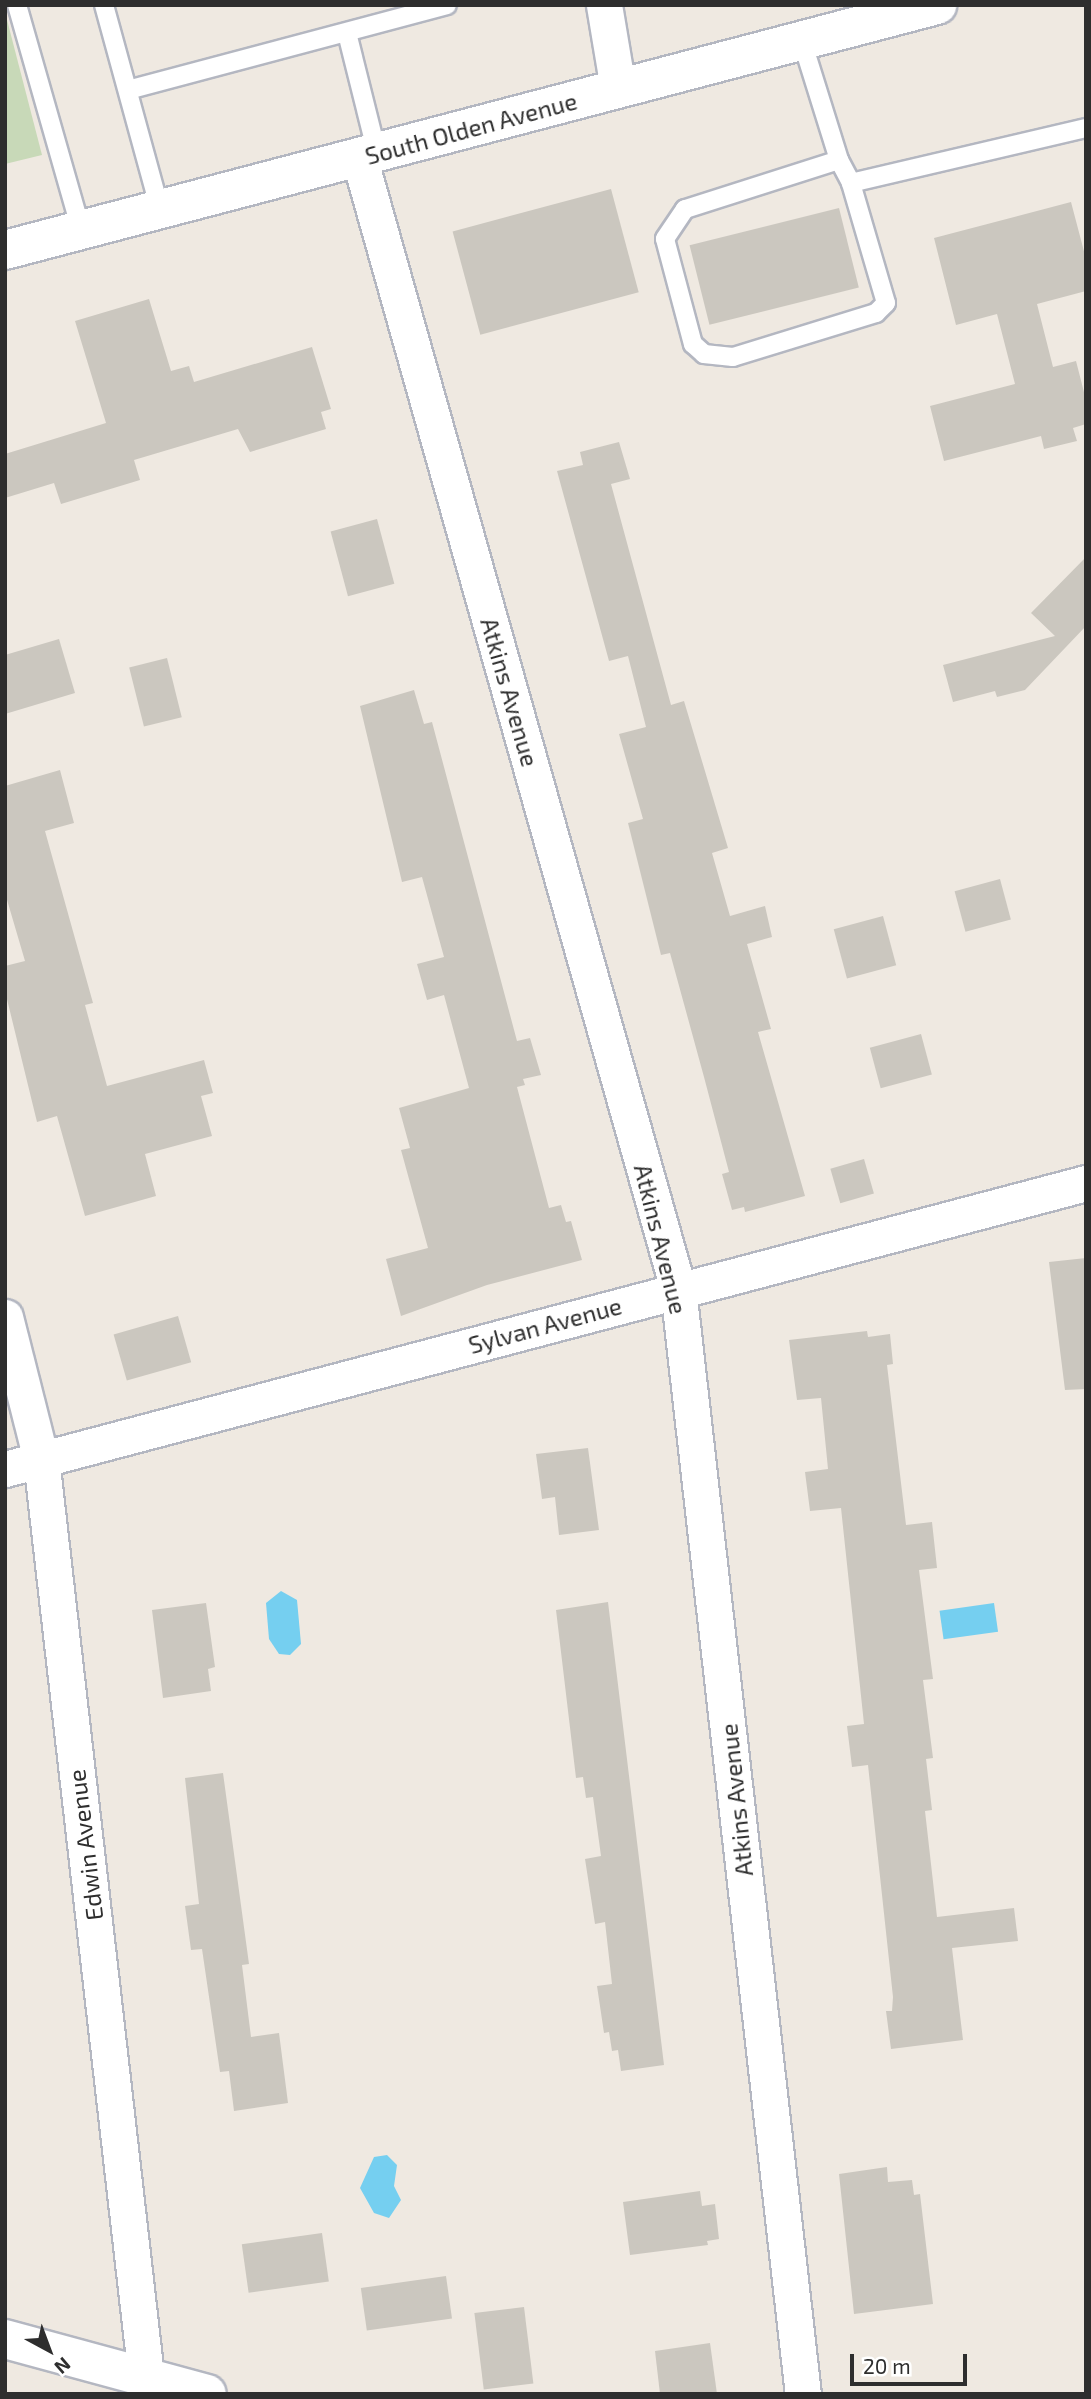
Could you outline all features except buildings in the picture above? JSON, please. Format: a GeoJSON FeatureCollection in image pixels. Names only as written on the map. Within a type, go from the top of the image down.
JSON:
{"type":"FeatureCollection","features":[{"type":"Feature","properties":{"kind":"main road","name":"South Olden Avenue"},"geometry":{"type":"LineString","coordinates":[[5,250],[937,5]]}},
{"type":"Feature","properties":{"kind":"main road"},"geometry":{"type":"LineString","coordinates":[[5,2339],[207,2394]]}},
{"type":"Feature","properties":{"kind":"street"},"geometry":{"type":"LineString","coordinates":[[604,5],[618,89]]}},
{"type":"Feature","properties":{"kind":"street","name":"Atkins Avenue"},"geometry":{"type":"LineString","coordinates":[[368,155],[678,1289],[803,2394]]}},
{"type":"Feature","properties":{"kind":"street","name":"Sylvan Avenue"},"geometry":{"type":"LineString","coordinates":[[5,1469],[1086,1183]]}},
{"type":"Feature","properties":{"kind":"street","name":"Edwin Avenue"},"geometry":{"type":"LineString","coordinates":[[5,1317],[41,1459],[146,2377]]}},
{"type":"Feature","properties":{"kind":"lane"},"geometry":{"type":"LineString","coordinates":[[17,5],[81,230]]}},
{"type":"Feature","properties":{"kind":"lane"},"geometry":{"type":"LineString","coordinates":[[104,5],[160,210]]}},
{"type":"Feature","properties":{"kind":"lane"},"geometry":{"type":"LineString","coordinates":[[128,90],[447,5]]}},
{"type":"Feature","properties":{"kind":"lane"},"geometry":{"type":"LineString","coordinates":[[347,33],[368,155]]}},
{"type":"Feature","properties":{"kind":"lane"},"geometry":{"type":"LineString","coordinates":[[802,41],[839,160],[851,183],[887,303],[876,313],[733,357],[704,354],[693,344],[665,239],[685,209],[839,160]]}},
{"type":"Feature","properties":{"kind":"lane"},"geometry":{"type":"LineString","coordinates":[[851,183],[1086,128]]}},
{"type":"Feature","properties":{"kind":"green space"},"geometry":{"type":"Polygon","coordinates":[[[5,12],[42,155],[5,164],[5,12]]]}},
{"type":"Feature","properties":{"kind":"water"},"geometry":{"type":"Polygon","coordinates":[[[281,1591],[297,1600],[301,1644],[290,1655],[279,1654],[269,1639],[266,1603],[281,1591]]]}},
{"type":"Feature","properties":{"kind":"water"},"geometry":{"type":"Polygon","coordinates":[[[994,1603],[998,1632],[944,1639],[940,1611],[994,1603]]]}},
{"type":"Feature","properties":{"kind":"water"},"geometry":{"type":"Polygon","coordinates":[[[387,2155],[397,2165],[394,2186],[401,2200],[389,2218],[374,2213],[360,2188],[374,2157],[387,2155]]]}}]}
